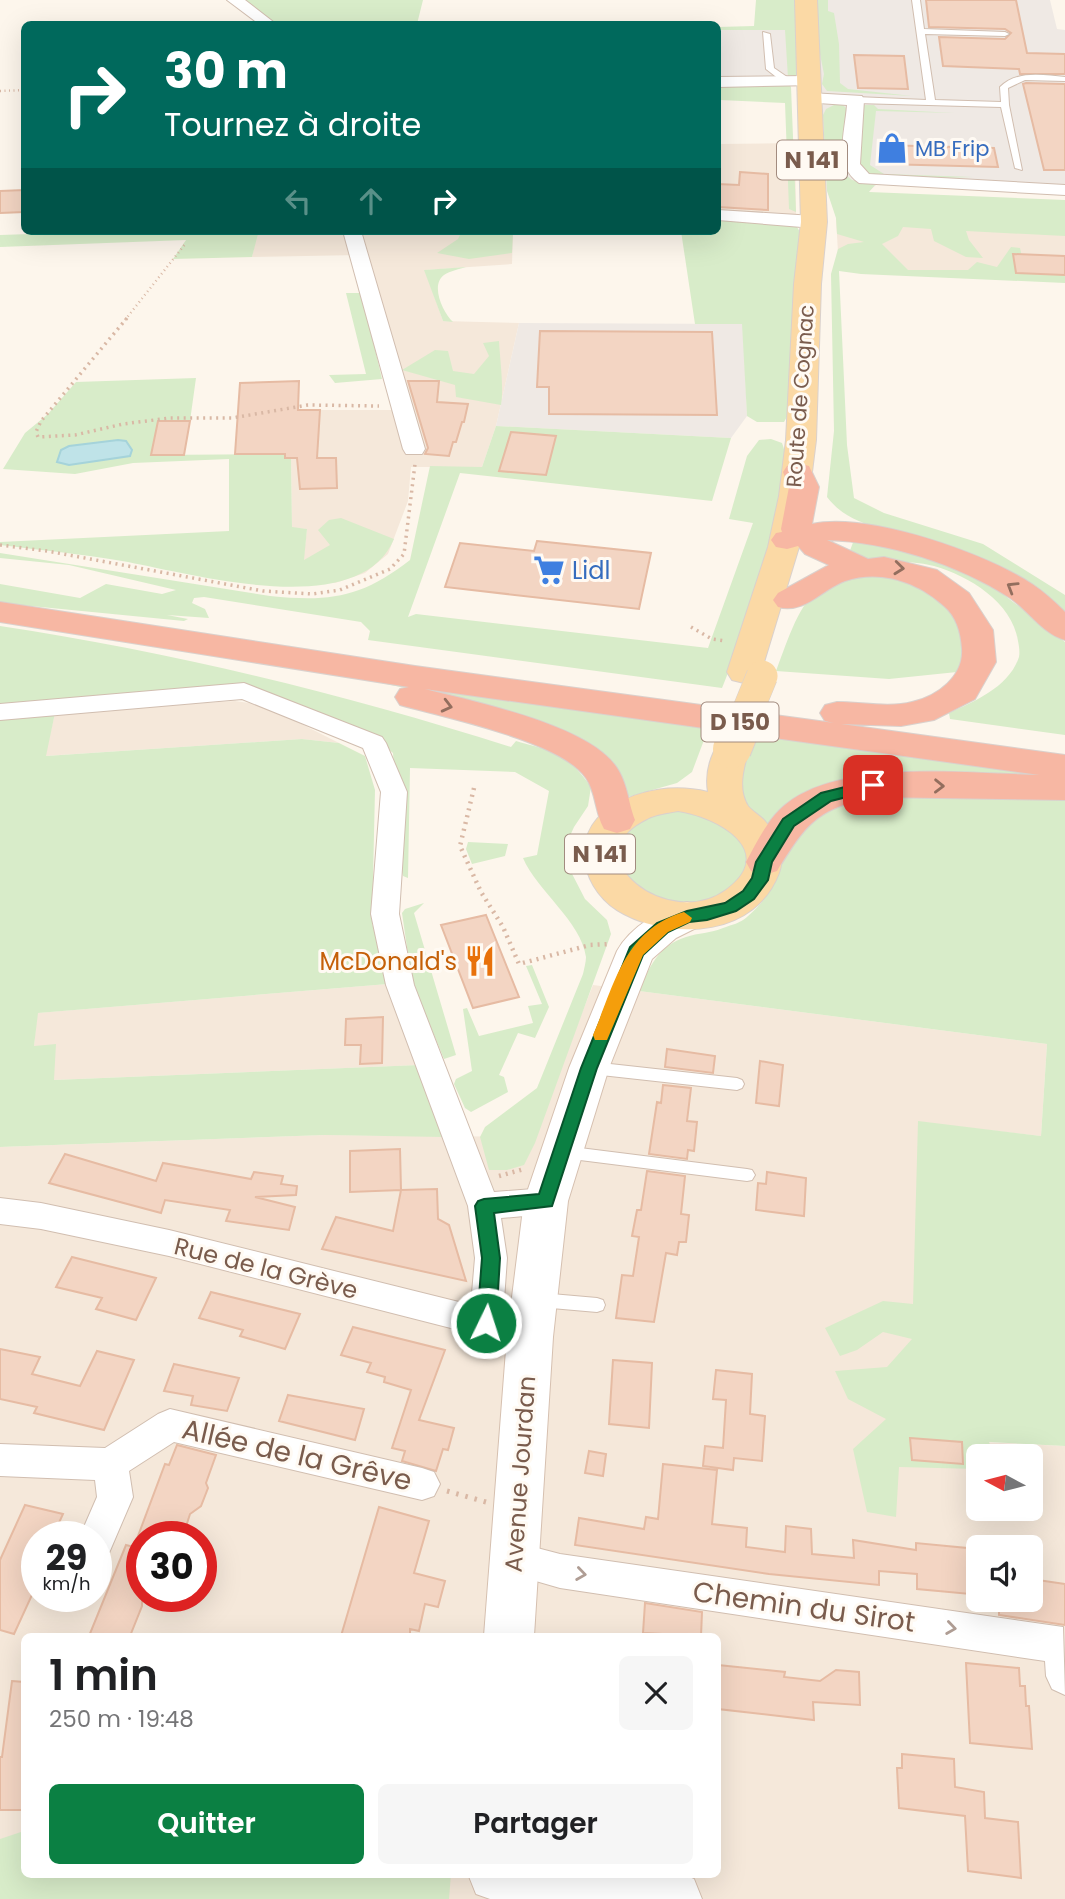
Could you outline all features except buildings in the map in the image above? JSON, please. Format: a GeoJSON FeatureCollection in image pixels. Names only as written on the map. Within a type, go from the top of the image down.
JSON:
{"type":"FeatureCollection","features":[{"type":"Feature","properties":{"kind":"highway"},"geometry":{"type":"LineString","coordinates":[[815,500],[831,518],[850,530]]}},
{"type":"Feature","properties":{"kind":"highway"},"geometry":{"type":"LineString","coordinates":[[794,538],[833,528],[850,530],[909,545],[969,565],[1017,588],[1065,630]]}},
{"type":"Feature","properties":{"kind":"highway"},"geometry":{"type":"LineString","coordinates":[[794,538],[860,567],[924,571],[957,583],[981,597],[994,609],[1007,629]]}},
{"type":"Feature","properties":{"kind":"highway"},"geometry":{"type":"LineString","coordinates":[[789,600],[817,582],[860,567]]}},
{"type":"Feature","properties":{"kind":"highway"},"geometry":{"type":"LineString","coordinates":[[0,612],[34,617],[112,639],[309,672],[462,710],[541,736],[577,751],[601,771],[617,820]]}},
{"type":"Feature","properties":{"kind":"highway","name":"D 150"},"geometry":{"type":"LineString","coordinates":[[34,617],[180,630],[1065,745]]}},
{"type":"Feature","properties":{"kind":"highway","name":"D 150"},"geometry":{"type":"LineString","coordinates":[[34,617],[415,677],[1065,767]]}},
{"type":"Feature","properties":{"kind":"highway"},"geometry":{"type":"LineString","coordinates":[[818,712],[886,716],[920,713],[948,706],[991,684],[1008,663]]}},
{"type":"Feature","properties":{"kind":"highway"},"geometry":{"type":"LineString","coordinates":[[764,862],[789,823],[826,797],[847,790],[873,785],[1065,788]]}},
{"type":"Feature","properties":{"kind":"main road","name":"Route de Cognac"},"geometry":{"type":"LineString","coordinates":[[752,674],[766,607],[794,538],[815,500],[827,381],[822,252],[814,222],[802,87],[806,0]]}},
{"type":"Feature","properties":{"kind":"main road","name":"Route de Cognac"},"geometry":{"type":"LineString","coordinates":[[678,799],[723,747],[752,674],[789,600],[808,258],[814,222]]}},
{"type":"Feature","properties":{"kind":"main road","name":"Route de Cognac"},"geometry":{"type":"LineString","coordinates":[[723,747],[726,800],[735,815]]}},
{"type":"Feature","properties":{"kind":"main road","name":"N 141"},"geometry":{"type":"LineString","coordinates":[[678,799],[698,801],[735,815],[756,836],[761,845],[764,862],[760,880],[748,895],[730,907],[707,915],[656,913],[634,904],[615,890],[603,872],[599,853],[604,835],[617,820],[644,804],[678,799]]}},
{"type":"Feature","properties":{"kind":"main road","name":"Avenue Jourdan"},"geometry":{"type":"LineString","coordinates":[[509,1633],[518,1507],[516,1320],[545,1174],[589,1068],[629,948],[634,904]]}},
{"type":"Feature","properties":{"kind":"main road","name":"Avenue Jourdan"},"geometry":{"type":"LineString","coordinates":[[629,948],[687,916]]}},
{"type":"Feature","properties":{"kind":"main road"},"geometry":{"type":"LineString","coordinates":[[492,1899],[495,1878]]}},
{"type":"Feature","properties":{"kind":"main road"},"geometry":{"type":"LineString","coordinates":[[524,1878],[674,1899]]}},
{"type":"Feature","properties":{"kind":"street"},"geometry":{"type":"LineString","coordinates":[[236,0],[264,21]]}},
{"type":"Feature","properties":{"kind":"street"},"geometry":{"type":"LineString","coordinates":[[721,82],[802,87],[856,100],[851,164],[855,172],[865,179],[1065,190]]}},
{"type":"Feature","properties":{"kind":"street"},"geometry":{"type":"LineString","coordinates":[[721,215],[814,222]]}},
{"type":"Feature","properties":{"kind":"street"},"geometry":{"type":"LineString","coordinates":[[353,235],[414,449]]}},
{"type":"Feature","properties":{"kind":"street"},"geometry":{"type":"LineString","coordinates":[[0,712],[244,691],[373,743],[394,792],[385,914],[400,985],[480,1194],[491,1258],[516,1320]]}},
{"type":"Feature","properties":{"kind":"street"},"geometry":{"type":"LineString","coordinates":[[480,1194],[545,1174]]}},
{"type":"Feature","properties":{"kind":"street","name":"Rue de la Grève"},"geometry":{"type":"LineString","coordinates":[[0,1211],[41,1216],[169,1243],[516,1320]]}},
{"type":"Feature","properties":{"kind":"street","name":"Allée de la Grêve"},"geometry":{"type":"LineString","coordinates":[[110,1464],[170,1425],[422,1483]]}},
{"type":"Feature","properties":{"kind":"street"},"geometry":{"type":"LineString","coordinates":[[0,1460],[110,1464],[115,1497],[105,1521]]}},
{"type":"Feature","properties":{"kind":"street","name":"Chemin du Sirot"},"geometry":{"type":"LineString","coordinates":[[514,1559],[560,1571],[1063,1645],[1065,1676]]}},
{"type":"Feature","properties":{"kind":"lane"},"geometry":{"type":"LineString","coordinates":[[916,0],[931,102]]}},
{"type":"Feature","properties":{"kind":"lane"},"geometry":{"type":"LineString","coordinates":[[920,31],[1005,34]]}},
{"type":"Feature","properties":{"kind":"lane"},"geometry":{"type":"LineString","coordinates":[[766,34],[770,69],[802,87]]}},
{"type":"Feature","properties":{"kind":"lane"},"geometry":{"type":"LineString","coordinates":[[1019,168],[1005,105],[1004,87],[1011,80],[1023,78],[1065,79]]}},
{"type":"Feature","properties":{"kind":"lane"},"geometry":{"type":"LineString","coordinates":[[856,100],[1005,105]]}},
{"type":"Feature","properties":{"kind":"lane"},"geometry":{"type":"LineString","coordinates":[[589,1068],[737,1084]]}},
{"type":"Feature","properties":{"kind":"lane"},"geometry":{"type":"LineString","coordinates":[[545,1174],[747,1175]]}},
{"type":"Feature","properties":{"kind":"lane"},"geometry":{"type":"LineString","coordinates":[[516,1320],[597,1305]]}},
{"type":"Feature","properties":{"kind":"path"},"geometry":{"type":"LineString","coordinates":[[0,91],[21,90]]}},
{"type":"Feature","properties":{"kind":"path"},"geometry":{"type":"LineString","coordinates":[[186,243],[76,382],[41,421],[36,432],[38,437],[75,435],[122,424],[170,418],[232,418],[308,405],[401,405]]}},
{"type":"Feature","properties":{"kind":"path"},"geometry":{"type":"LineString","coordinates":[[0,545],[47,551],[263,592],[312,594],[340,590],[390,569],[404,554],[412,498],[414,449]]}},
{"type":"Feature","properties":{"kind":"path"},"geometry":{"type":"LineString","coordinates":[[691,627],[712,639]]}},
{"type":"Feature","properties":{"kind":"path"},"geometry":{"type":"LineString","coordinates":[[474,788],[460,846],[481,892],[503,927],[519,964],[590,946],[629,948]]}},
{"type":"Feature","properties":{"kind":"path"},"geometry":{"type":"LineString","coordinates":[[480,1194],[545,1174]]}},
{"type":"Feature","properties":{"kind":"path","name":"Allée de la Grêve"},"geometry":{"type":"LineString","coordinates":[[422,1483],[493,1504],[518,1507]]}},
{"type":"Feature","properties":{"kind":"shaded area"},"geometry":{"type":"Polygon","coordinates":[[[819,0],[1050,0],[1057,29],[1065,30],[1065,188],[882,180],[868,192],[827,191],[821,78],[721,80],[721,30],[819,30],[819,0]]]}},
{"type":"Feature","properties":{"kind":"shaded area"},"geometry":{"type":"Polygon","coordinates":[[[795,143],[796,216],[721,213],[721,144],[795,143]]]}},
{"type":"Feature","properties":{"kind":"shaded area"},"geometry":{"type":"Polygon","coordinates":[[[836,218],[1065,225],[1065,280],[839,270],[836,218]]]}},
{"type":"Feature","properties":{"kind":"shaded area"},"geometry":{"type":"Polygon","coordinates":[[[257,235],[513,235],[512,264],[425,270],[443,321],[519,323],[496,426],[482,467],[411,467],[408,501],[388,554],[365,573],[335,583],[301,578],[307,529],[292,528],[291,458],[297,458],[303,410],[402,410],[358,255],[252,257],[257,235]]]}},
{"type":"Feature","properties":{"kind":"shaded area"},"geometry":{"type":"Polygon","coordinates":[[[519,323],[743,324],[747,416],[731,438],[496,426],[519,323]]]}},
{"type":"Feature","properties":{"kind":"shaded area"},"geometry":{"type":"Polygon","coordinates":[[[235,701],[264,705],[339,743],[302,739],[45,756],[55,713],[235,701]]]}},
{"type":"Feature","properties":{"kind":"shaded area"},"geometry":{"type":"Polygon","coordinates":[[[388,984],[419,1065],[53,1080],[34,1046],[37,1013],[388,984]]]}},
{"type":"Feature","properties":{"kind":"shaded area"},"geometry":{"type":"Polygon","coordinates":[[[593,985],[1047,1044],[1041,1136],[918,1122],[956,1441],[1021,1444],[966,1444],[966,1521],[1043,1521],[1043,1445],[1065,1446],[1065,1899],[0,1899],[0,1147],[325,1135],[533,1137],[593,985]]]}},
{"type":"Feature","properties":{"kind":"green space"},"geometry":{"type":"Polygon","coordinates":[[[235,0],[423,0],[418,21],[264,21],[235,0]]]}},
{"type":"Feature","properties":{"kind":"green space"},"geometry":{"type":"Polygon","coordinates":[[[756,0],[795,0],[797,78],[788,78],[785,30],[721,30],[721,27],[754,26],[756,0]]]}},
{"type":"Feature","properties":{"kind":"green space"},"geometry":{"type":"Polygon","coordinates":[[[816,0],[828,0],[828,11],[834,13],[839,44],[840,83],[848,89],[912,96],[827,91],[822,84],[824,74],[818,44],[816,0]]]}},
{"type":"Feature","properties":{"kind":"green space"},"geometry":{"type":"Polygon","coordinates":[[[788,83],[791,87],[796,212],[789,209],[785,103],[721,100],[721,86],[788,83]]]}},
{"type":"Feature","properties":{"kind":"green space"},"geometry":{"type":"Polygon","coordinates":[[[843,105],[847,109],[848,137],[842,172],[852,180],[875,185],[869,192],[1065,200],[1065,236],[966,231],[969,240],[983,258],[966,257],[934,241],[931,229],[903,227],[898,236],[882,244],[908,270],[968,270],[977,262],[997,267],[1011,247],[1020,248],[1023,261],[1065,269],[1065,283],[839,271],[847,445],[854,498],[884,513],[983,544],[1065,595],[1065,620],[928,542],[849,516],[827,497],[834,431],[831,274],[838,249],[848,244],[864,242],[837,234],[836,218],[827,191],[823,115],[826,109],[843,105]]]}},
{"type":"Feature","properties":{"kind":"green space"},"geometry":{"type":"Polygon","coordinates":[[[861,105],[874,105],[878,109],[955,113],[876,111],[870,165],[884,174],[973,177],[881,180],[860,170],[861,105]]]}},
{"type":"Feature","properties":{"kind":"green space"},"geometry":{"type":"Polygon","coordinates":[[[721,219],[797,227],[800,232],[792,408],[784,422],[757,422],[747,416],[742,324],[695,324],[682,235],[721,235],[721,219]]]}},
{"type":"Feature","properties":{"kind":"green space"},"geometry":{"type":"Polygon","coordinates":[[[0,235],[258,235],[252,257],[173,259],[186,240],[0,247],[0,235]]]}},
{"type":"Feature","properties":{"kind":"green space"},"geometry":{"type":"Polygon","coordinates":[[[460,235],[513,235],[512,253],[469,259],[437,253],[460,235]]]}},
{"type":"Feature","properties":{"kind":"green space"},"geometry":{"type":"Polygon","coordinates":[[[466,267],[444,275],[440,280],[440,299],[453,322],[443,321],[424,270],[466,267]]]}},
{"type":"Feature","properties":{"kind":"green space"},"geometry":{"type":"Polygon","coordinates":[[[346,293],[362,293],[382,379],[335,383],[329,375],[366,374],[346,293]]]}},
{"type":"Feature","properties":{"kind":"green space"},"geometry":{"type":"Polygon","coordinates":[[[499,341],[501,405],[456,397],[455,385],[402,370],[435,350],[448,351],[453,371],[474,374],[489,356],[483,343],[499,341]]]}},
{"type":"Feature","properties":{"kind":"green space"},"geometry":{"type":"Polygon","coordinates":[[[196,378],[190,421],[158,421],[152,455],[285,454],[285,458],[291,458],[292,527],[307,529],[304,560],[330,545],[318,530],[329,520],[341,518],[394,539],[375,565],[346,580],[310,586],[270,586],[107,559],[0,545],[0,542],[229,531],[229,459],[133,463],[75,474],[3,469],[25,433],[48,414],[76,382],[196,378]]]}},
{"type":"Feature","properties":{"kind":"green space"},"geometry":{"type":"Polygon","coordinates":[[[496,426],[731,438],[712,501],[460,473],[408,617],[416,614],[708,648],[753,523],[729,519],[747,456],[759,440],[771,439],[782,443],[786,464],[776,527],[754,601],[722,688],[368,640],[370,631],[361,622],[204,597],[194,598],[192,603],[205,609],[209,618],[167,615],[188,619],[184,621],[0,603],[0,584],[80,598],[106,584],[162,594],[176,590],[69,565],[0,558],[0,553],[270,596],[328,597],[360,590],[410,560],[430,466],[482,467],[496,426]]]}},
{"type":"Feature","properties":{"kind":"green space"},"geometry":{"type":"Polygon","coordinates":[[[855,537],[890,544],[981,577],[1065,642],[1065,735],[950,719],[949,713],[990,692],[1008,677],[1019,657],[1014,627],[1007,614],[987,593],[947,570],[923,564],[848,556],[855,537]]]}},
{"type":"Feature","properties":{"kind":"green space"},"geometry":{"type":"Polygon","coordinates":[[[885,573],[950,587],[982,612],[988,632],[957,672],[889,679],[776,671],[792,629],[809,599],[840,582],[885,573]]]}},
{"type":"Feature","properties":{"kind":"green space"},"geometry":{"type":"Polygon","coordinates":[[[0,626],[129,648],[258,676],[385,709],[511,747],[516,741],[551,751],[575,767],[591,787],[588,806],[565,847],[568,866],[585,899],[607,920],[611,934],[535,1143],[524,1165],[507,1170],[489,1170],[480,1137],[485,1127],[537,1088],[583,974],[586,959],[576,931],[523,858],[537,855],[549,791],[515,772],[410,768],[408,878],[403,876],[400,862],[393,753],[376,739],[235,686],[0,710],[0,626]]]}},
{"type":"Feature","properties":{"kind":"green space"},"geometry":{"type":"Polygon","coordinates":[[[330,672],[710,724],[692,772],[677,783],[617,800],[603,764],[405,688],[330,672]]]}},
{"type":"Feature","properties":{"kind":"green space"},"geometry":{"type":"Polygon","coordinates":[[[55,713],[46,756],[302,739],[339,743],[365,756],[375,790],[372,923],[388,984],[38,1013],[34,1046],[56,1044],[54,1080],[419,1065],[444,1137],[325,1135],[0,1147],[0,715],[55,713]]]}},
{"type":"Feature","properties":{"kind":"green space"},"geometry":{"type":"Polygon","coordinates":[[[756,730],[1065,772],[1065,781],[879,779],[769,838],[745,808],[737,778],[756,730]]]}},
{"type":"Feature","properties":{"kind":"green space"},"geometry":{"type":"Polygon","coordinates":[[[887,794],[1065,795],[1065,1446],[989,1442],[990,1444],[966,1444],[966,1469],[899,1467],[896,1517],[867,1512],[853,1449],[886,1419],[848,1399],[835,1371],[887,1367],[912,1339],[883,1332],[857,1350],[840,1356],[825,1328],[883,1301],[913,1304],[918,1121],[1041,1136],[1047,1044],[639,991],[651,965],[669,945],[745,919],[763,901],[796,835],[817,816],[858,800],[887,794]]]}},
{"type":"Feature","properties":{"kind":"green space"},"geometry":{"type":"Polygon","coordinates":[[[680,807],[737,830],[750,861],[746,877],[719,900],[678,907],[621,884],[612,839],[622,826],[680,807]]]}},
{"type":"Feature","properties":{"kind":"green space"},"geometry":{"type":"Polygon","coordinates":[[[468,842],[508,844],[505,856],[472,864],[466,849],[468,842]]]}},
{"type":"Feature","properties":{"kind":"green space"},"geometry":{"type":"Polygon","coordinates":[[[424,903],[414,913],[456,1055],[444,1059],[412,982],[402,913],[405,909],[424,903]]]}},
{"type":"Feature","properties":{"kind":"green space"},"geometry":{"type":"Polygon","coordinates":[[[532,965],[549,1007],[535,1038],[518,1033],[499,1075],[504,1077],[508,1092],[471,1112],[465,1108],[454,1084],[456,1079],[472,1071],[463,1009],[467,1008],[479,1036],[533,1023],[528,1006],[542,1004],[526,966],[532,965]]]}},
{"type":"Feature","properties":{"kind":"green space"},"geometry":{"type":"Polygon","coordinates":[[[21,1832],[21,1878],[451,1878],[449,1899],[0,1899],[0,1839],[21,1832]]]}},
{"type":"Feature","properties":{"kind":"water"},"geometry":{"type":"Polygon","coordinates":[[[126,441],[132,450],[130,456],[69,465],[57,462],[61,450],[69,446],[126,441]]]}},
{"type":"Feature","properties":{"kind":"slow traffic"},"geometry":{"type":"LineString","coordinates":[[601,1035],[636,951],[663,928],[684,918]]}},
{"type":"Feature","properties":{"kind":"place","name":"MB Frip"},"geometry":{"type":"Point","coordinates":[892,148]}},
{"type":"Feature","properties":{"kind":"place","name":"Lidl"},"geometry":{"type":"Point","coordinates":[549,570]}},
{"type":"Feature","properties":{"kind":"place","name":"McDonald's"},"geometry":{"type":"Point","coordinates":[480,961]}},
{"type":"Feature","properties":{"kind":"route"},"geometry":{"type":"LineString","coordinates":[[486,1323],[491,1258],[484,1206],[546,1201],[589,1068],[636,951],[663,928],[687,916],[707,915],[730,907],[748,895],[760,880],[764,862],[789,823],[826,797],[873,785]]}}]}
